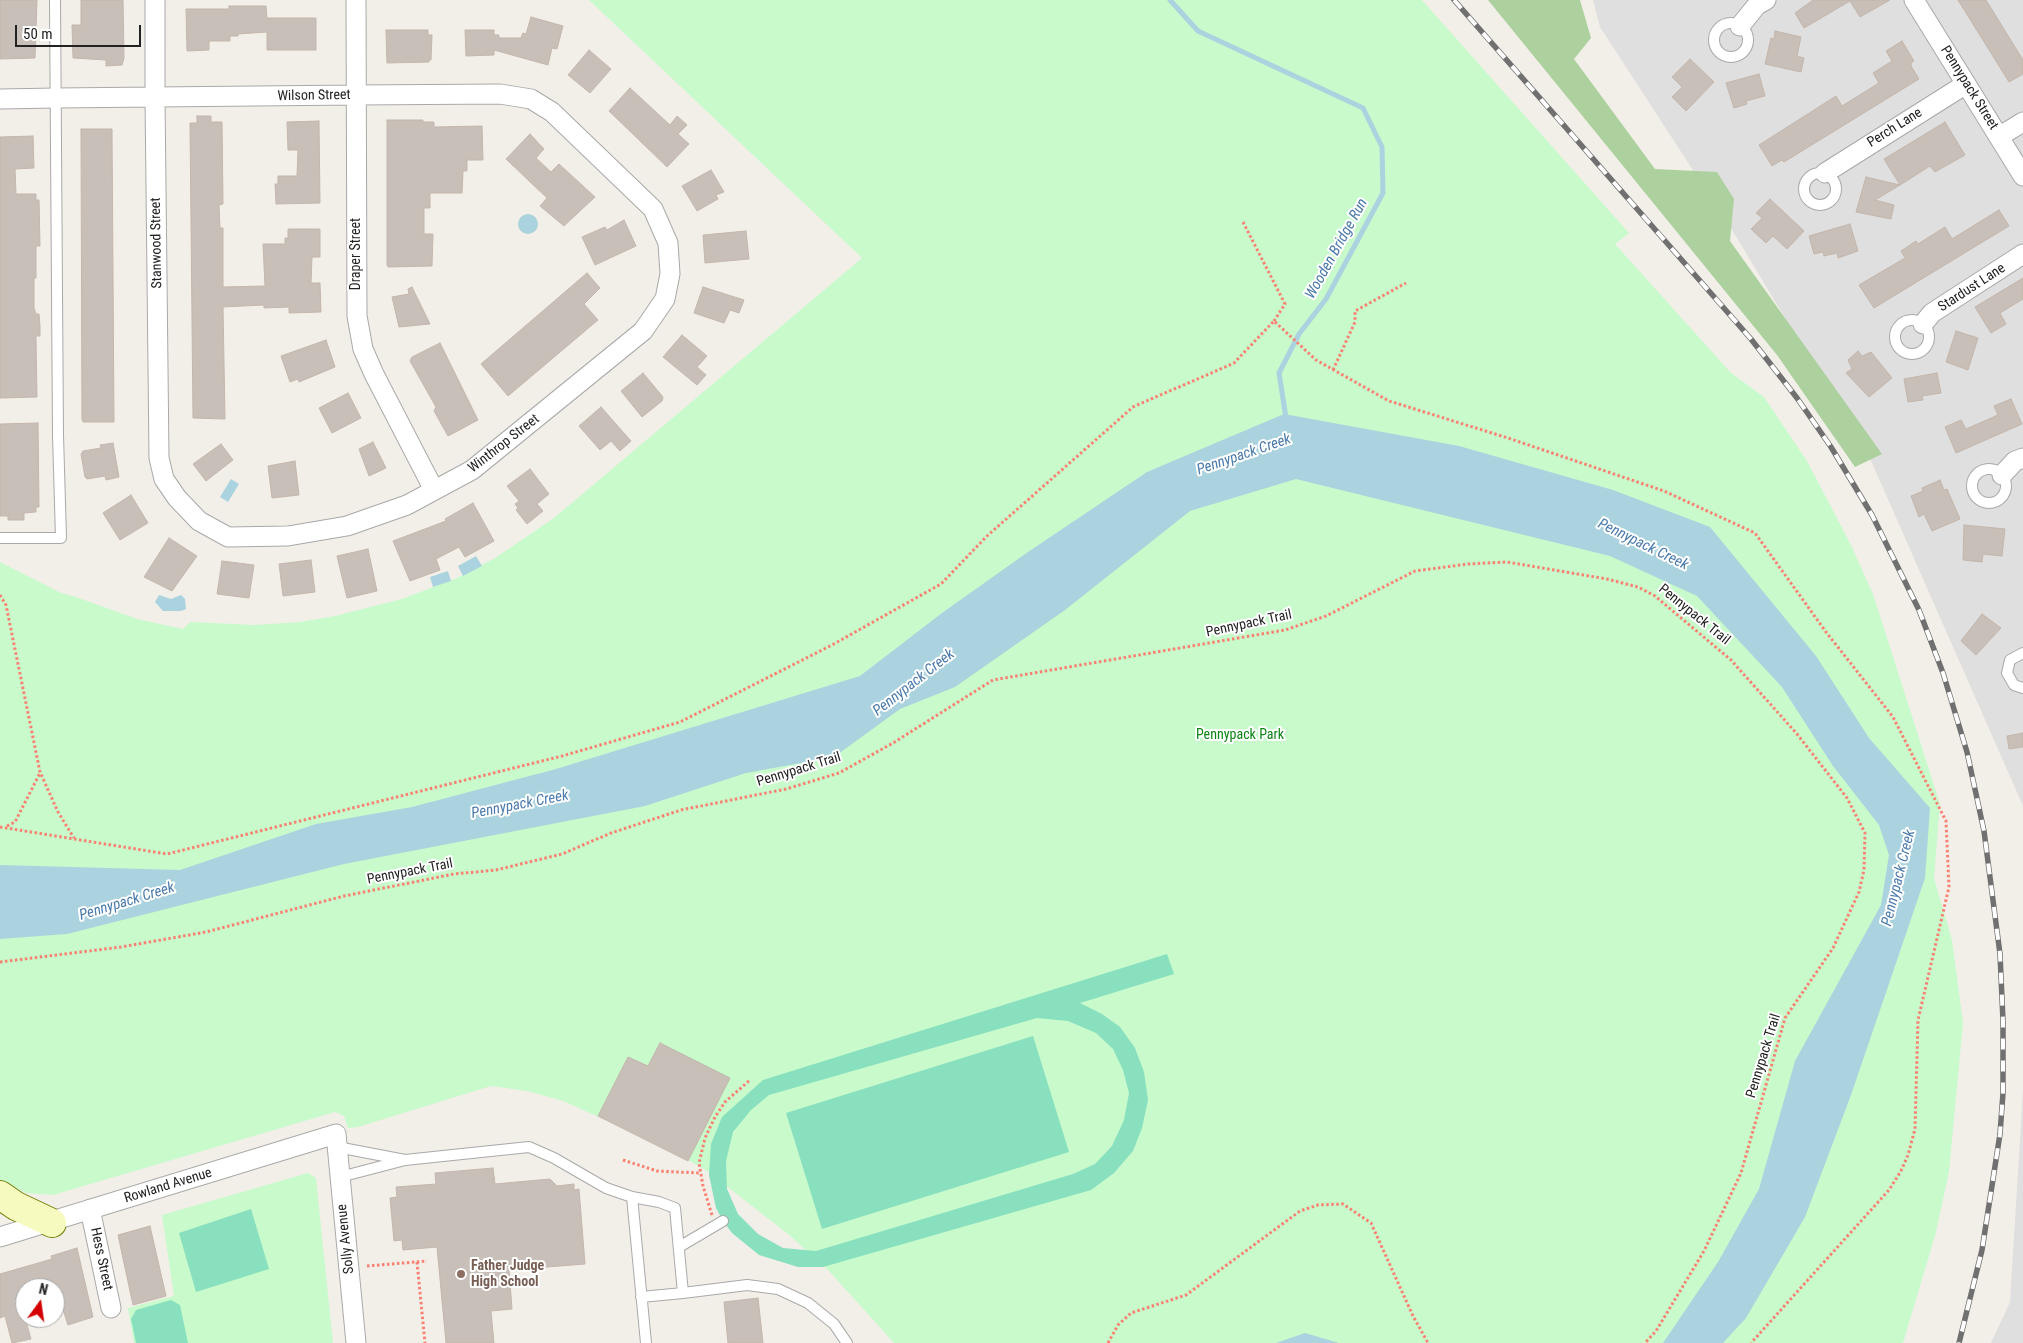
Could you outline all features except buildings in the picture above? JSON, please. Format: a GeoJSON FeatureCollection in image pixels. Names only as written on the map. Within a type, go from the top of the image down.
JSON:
{"type":"FeatureCollection","features":[{"type":"Feature","properties":{"kind":"street","name":"Stanwood Street"},"geometry":{"type":"LineString","coordinates":[[155,0],[159,458],[164,479],[168,485]]}},
{"type":"Feature","properties":{"kind":"street","name":"Draper Street"},"geometry":{"type":"LineString","coordinates":[[356,0],[357,316],[364,349],[374,374],[434,490]]}},
{"type":"Feature","properties":{"kind":"street"},"geometry":{"type":"LineString","coordinates":[[1740,26],[1758,5],[1766,0]]}},
{"type":"Feature","properties":{"kind":"street","name":"Pennypack Street"},"geometry":{"type":"LineString","coordinates":[[1914,0],[2000,136],[2023,176]]}},
{"type":"Feature","properties":{"kind":"street","name":"Perch Lane"},"geometry":{"type":"LineString","coordinates":[[1825,173],[1966,84]]}},
{"type":"Feature","properties":{"kind":"street","name":"Wilson Street"},"geometry":{"type":"LineString","coordinates":[[0,99],[500,94],[531,99],[552,112],[604,162]]}},
{"type":"Feature","properties":{"kind":"street"},"geometry":{"type":"LineString","coordinates":[[2000,136],[2023,122]]}},
{"type":"Feature","properties":{"kind":"street","name":"Winthrop Street"},"geometry":{"type":"LineString","coordinates":[[168,485],[198,521],[228,537],[288,536],[347,526],[407,505],[472,470],[644,330],[665,299],[670,274],[668,243],[653,209],[604,162]]}},
{"type":"Feature","properties":{"kind":"street","name":"Stardust Lane"},"geometry":{"type":"LineString","coordinates":[[1923,324],[1932,313],[2023,254]]}},
{"type":"Feature","properties":{"kind":"street"},"geometry":{"type":"LineString","coordinates":[[2002,475],[2015,461],[2023,458]]}},
{"type":"Feature","properties":{"kind":"street","name":"Solly Avenue"},"geometry":{"type":"LineString","coordinates":[[336,1141],[356,1343]]}},
{"type":"Feature","properties":{"kind":"street","name":"Rowland Avenue"},"geometry":{"type":"LineString","coordinates":[[0,1237],[90,1209],[336,1141]]}},
{"type":"Feature","properties":{"kind":"street"},"geometry":{"type":"LineString","coordinates":[[0,1195],[16,1206],[52,1222]]}},
{"type":"Feature","properties":{"kind":"street","name":"Hess Street"},"geometry":{"type":"LineString","coordinates":[[90,1209],[111,1308]]}},
{"type":"Feature","properties":{"kind":"lane"},"geometry":{"type":"LineString","coordinates":[[0,538],[61,538],[58,435],[55,0]]}},
{"type":"Feature","properties":{"kind":"lane"},"geometry":{"type":"LineString","coordinates":[[2023,653],[2010,660],[2007,673],[2014,685],[2023,688]]}},
{"type":"Feature","properties":{"kind":"lane"},"geometry":{"type":"LineString","coordinates":[[336,1141],[405,1160]]}},
{"type":"Feature","properties":{"kind":"lane"},"geometry":{"type":"LineString","coordinates":[[340,1177],[405,1160],[529,1147],[554,1158],[606,1188],[675,1208],[683,1293]]}},
{"type":"Feature","properties":{"kind":"lane"},"geometry":{"type":"LineString","coordinates":[[632,1197],[646,1343]]}},
{"type":"Feature","properties":{"kind":"lane"},"geometry":{"type":"LineString","coordinates":[[679,1247],[719,1223]]}},
{"type":"Feature","properties":{"kind":"lane"},"geometry":{"type":"LineString","coordinates":[[641,1298],[747,1285],[778,1289],[808,1302],[834,1324],[846,1343]]}},
{"type":"Feature","properties":{"kind":"path"},"geometry":{"type":"LineString","coordinates":[[6,826],[167,854],[562,756],[680,722],[832,645],[941,584],[987,536],[1133,407],[1234,363],[1274,321],[1285,304],[1243,222]]}},
{"type":"Feature","properties":{"kind":"path"},"geometry":{"type":"LineString","coordinates":[[1333,370],[1356,322],[1356,311],[1406,283]]}},
{"type":"Feature","properties":{"kind":"path"},"geometry":{"type":"LineString","coordinates":[[1274,321],[1316,360],[1389,401],[1508,438],[1664,491],[1755,533],[1826,632],[1893,718],[1946,821],[1949,887],[1918,1020],[1916,1128],[1908,1155],[1902,1171],[1889,1190],[1751,1343]]}},
{"type":"Feature","properties":{"kind":"path","name":"Pennypack Trail"},"geometry":{"type":"LineString","coordinates":[[0,962],[121,947],[206,932],[344,896],[454,874],[496,870],[562,854],[611,833],[682,810],[786,789],[839,773],[893,743],[993,680],[1285,630],[1326,616],[1415,571],[1468,564],[1507,562],[1607,579],[1638,587],[1655,596],[1731,660],[1796,734],[1841,790],[1865,833],[1864,870],[1859,892],[1833,948],[1785,1018],[1742,1173],[1704,1251],[1656,1331],[1645,1343]]}},
{"type":"Feature","properties":{"kind":"path"},"geometry":{"type":"LineString","coordinates":[[0,595],[6,605],[40,772],[58,812],[74,838]]}},
{"type":"Feature","properties":{"kind":"path"},"geometry":{"type":"LineString","coordinates":[[0,827],[15,822],[40,772]]}},
{"type":"Feature","properties":{"kind":"path"},"geometry":{"type":"LineString","coordinates":[[719,1223],[700,1173],[699,1163],[715,1117],[725,1102],[750,1080]]}},
{"type":"Feature","properties":{"kind":"path"},"geometry":{"type":"LineString","coordinates":[[623,1160],[657,1171],[700,1173]]}},
{"type":"Feature","properties":{"kind":"path"},"geometry":{"type":"LineString","coordinates":[[1108,1343],[1118,1326],[1131,1313],[1186,1295],[1300,1211],[1318,1205],[1343,1204],[1372,1223],[1413,1316],[1428,1343]]}},
{"type":"Feature","properties":{"kind":"path"},"geometry":{"type":"LineString","coordinates":[[368,1266],[427,1261]]}},
{"type":"Feature","properties":{"kind":"path"},"geometry":{"type":"LineString","coordinates":[[417,1262],[424,1343]]}},
{"type":"Feature","properties":{"kind":"shaded area"},"geometry":{"type":"Polygon","coordinates":[[[1593,0],[2023,0],[2023,806],[1872,463],[1737,238],[1600,27],[1593,0]]]}},
{"type":"Feature","properties":{"kind":"shaded area"},"geometry":{"type":"Polygon","coordinates":[[[2023,1089],[2023,1343],[1991,1343],[2010,1302],[2023,1089]]]}},
{"type":"Feature","properties":{"kind":"green space","name":"Pennypack Park"},"geometry":{"type":"Polygon","coordinates":[[[589,0],[1422,0],[1629,233],[1615,244],[1731,373],[1764,397],[1807,461],[1851,545],[1873,594],[1940,804],[1934,878],[1952,940],[1963,1023],[1949,1172],[1935,1236],[1903,1343],[894,1343],[829,1271],[788,1234],[707,1171],[666,1147],[563,1101],[527,1091],[491,1086],[358,1127],[348,1128],[344,1116],[335,1112],[53,1195],[26,1193],[0,1180],[0,562],[61,593],[137,619],[183,629],[190,622],[255,625],[300,622],[335,616],[402,599],[457,578],[495,558],[554,518],[862,258],[589,0]]]}},
{"type":"Feature","properties":{"kind":"green space"},"geometry":{"type":"Polygon","coordinates":[[[1488,0],[1580,0],[1591,38],[1574,59],[1655,169],[1717,172],[1734,199],[1730,241],[1882,454],[1855,467],[1777,355],[1488,0]]]}},
{"type":"Feature","properties":{"kind":"green space"},"geometry":{"type":"Polygon","coordinates":[[[1167,954],[1174,974],[1080,1003],[1102,1014],[1120,1027],[1135,1048],[1144,1072],[1148,1100],[1142,1128],[1133,1151],[1114,1173],[1091,1190],[823,1267],[798,1267],[759,1255],[732,1233],[716,1208],[709,1175],[711,1144],[722,1117],[763,1080],[1167,954]],[[1037,1018],[769,1095],[751,1110],[733,1132],[726,1161],[727,1189],[738,1214],[758,1234],[783,1248],[816,1251],[1073,1174],[1095,1164],[1112,1146],[1124,1120],[1129,1093],[1123,1070],[1113,1049],[1096,1033],[1068,1021],[1037,1018]]]}},
{"type":"Feature","properties":{"kind":"green space"},"geometry":{"type":"Polygon","coordinates":[[[1033,1036],[1069,1152],[822,1229],[786,1113],[1033,1036]]]}},
{"type":"Feature","properties":{"kind":"green space"},"geometry":{"type":"Polygon","coordinates":[[[308,1173],[316,1178],[333,1343],[134,1343],[128,1308],[174,1296],[162,1215],[308,1173]]]}},
{"type":"Feature","properties":{"kind":"green space"},"geometry":{"type":"Polygon","coordinates":[[[251,1209],[269,1269],[196,1292],[179,1233],[251,1209]]]}},
{"type":"Feature","properties":{"kind":"green space"},"geometry":{"type":"Polygon","coordinates":[[[171,1300],[180,1305],[188,1343],[136,1343],[131,1319],[136,1310],[171,1300]]]}},
{"type":"Feature","properties":{"kind":"water"},"geometry":{"type":"Polygon","coordinates":[[[528,214],[535,217],[538,224],[535,231],[528,234],[521,231],[518,224],[521,217],[528,214]]]}},
{"type":"Feature","properties":{"kind":"water","name":"Pennypack Creek"},"geometry":{"type":"Polygon","coordinates":[[[1284,414],[1459,446],[1613,490],[1710,527],[1816,656],[1869,738],[1930,808],[1925,878],[1851,1095],[1805,1217],[1746,1318],[1723,1343],[1663,1343],[1718,1262],[1759,1189],[1795,1061],[1881,905],[1889,855],[1879,825],[1833,766],[1782,687],[1697,596],[1610,556],[1296,479],[1190,511],[1065,610],[955,687],[900,709],[834,757],[746,773],[645,806],[344,864],[67,934],[0,939],[0,865],[180,870],[316,824],[412,807],[556,769],[860,676],[942,613],[1028,552],[1147,472],[1284,414]]]}},
{"type":"Feature","properties":{"kind":"water"},"geometry":{"type":"Polygon","coordinates":[[[231,479],[239,484],[228,502],[220,497],[231,479]]]}},
{"type":"Feature","properties":{"kind":"water"},"geometry":{"type":"Polygon","coordinates":[[[476,556],[482,566],[463,576],[458,566],[476,556]]]}},
{"type":"Feature","properties":{"kind":"water"},"geometry":{"type":"Polygon","coordinates":[[[448,571],[451,581],[433,587],[430,577],[448,571]]]}},
{"type":"Feature","properties":{"kind":"water"},"geometry":{"type":"Polygon","coordinates":[[[159,595],[171,599],[181,595],[185,599],[186,609],[181,611],[163,611],[155,602],[159,595]]]}},
{"type":"Feature","properties":{"kind":"water"},"geometry":{"type":"Polygon","coordinates":[[[1305,1333],[1339,1343],[1276,1343],[1305,1333]]]}},
{"type":"Feature","properties":{"kind":"waterway","name":"Wooden Bridge Run"},"geometry":{"type":"LineString","coordinates":[[1170,0],[1198,31],[1363,108],[1382,147],[1383,193],[1326,299],[1299,334],[1279,373],[1286,418]]}},
{"type":"Feature","properties":{"kind":"railway"},"geometry":{"type":"LineString","coordinates":[[1454,0],[1751,339],[1797,398],[1831,447],[1872,515],[1919,610],[1943,673],[1967,752],[1984,831],[2000,954],[2003,1021],[2003,1093],[2000,1134],[1982,1250],[1959,1343]]}},
{"type":"Feature","properties":{"kind":"place","name":"Father Judge High School"},"geometry":{"type":"Point","coordinates":[461,1274]}}]}
